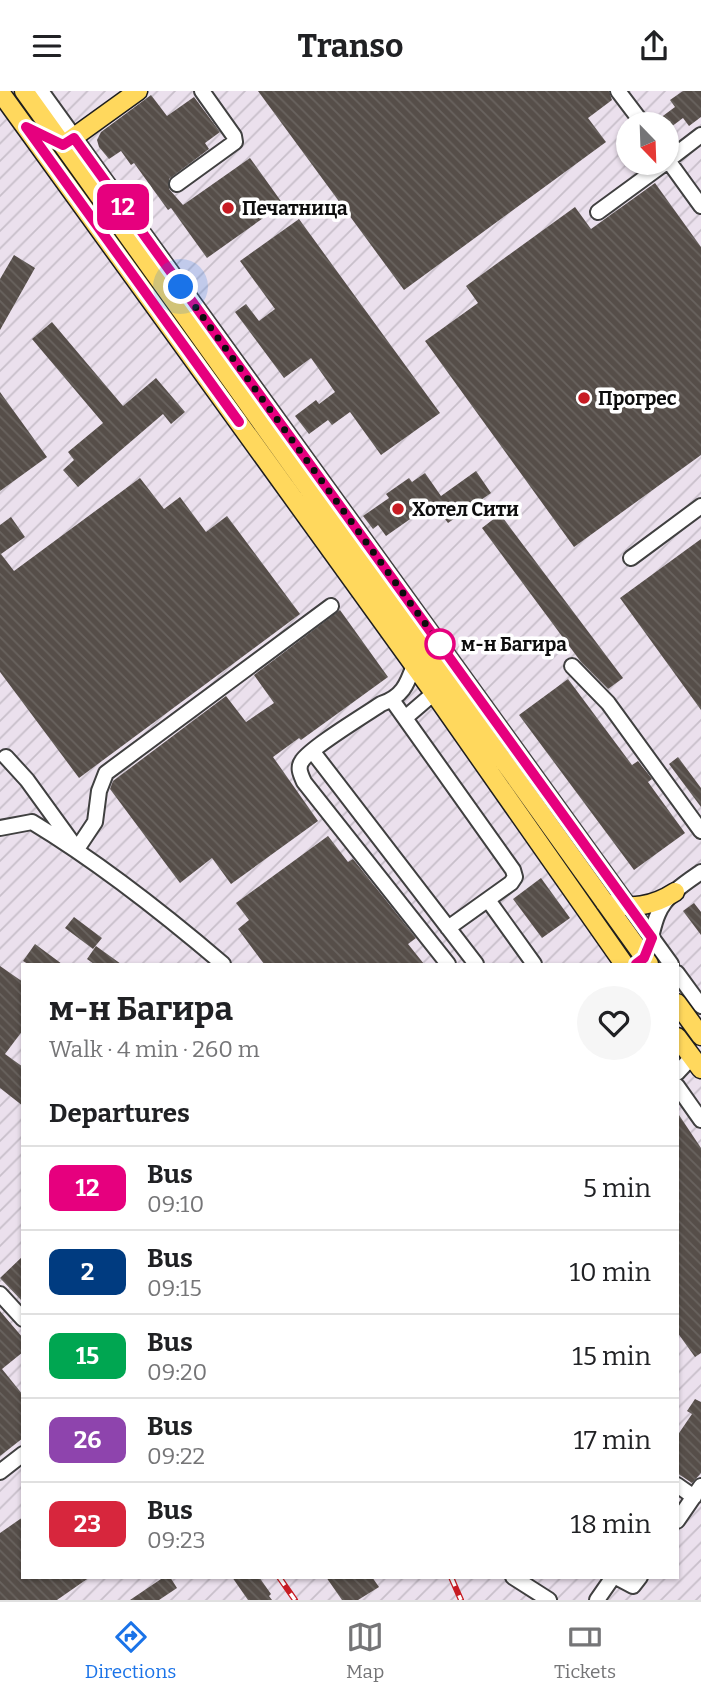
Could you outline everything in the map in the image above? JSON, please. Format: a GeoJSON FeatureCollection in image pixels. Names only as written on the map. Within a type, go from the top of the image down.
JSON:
{"type":"FeatureCollection","features":[{"type":"Feature","properties":{"kind":"main road"},"geometry":{"type":"LineString","coordinates":[[24,91],[69,141],[605,903],[643,962]]}},
{"type":"Feature","properties":{"kind":"main road"},"geometry":{"type":"LineString","coordinates":[[64,178],[69,141],[138,91]]}},
{"type":"Feature","properties":{"kind":"main road"},"geometry":{"type":"LineString","coordinates":[[0,92],[414,665],[623,963]]}},
{"type":"Feature","properties":{"kind":"main road"},"geometry":{"type":"LineString","coordinates":[[26,127],[69,141]]}},
{"type":"Feature","properties":{"kind":"main road"},"geometry":{"type":"LineString","coordinates":[[605,903],[629,907],[649,905],[675,892]]}},
{"type":"Feature","properties":{"kind":"main road"},"geometry":{"type":"LineString","coordinates":[[679,1006],[701,1036]]}},
{"type":"Feature","properties":{"kind":"main road"},"geometry":{"type":"LineString","coordinates":[[679,1040],[697,1063]]}},
{"type":"Feature","properties":{"kind":"street"},"geometry":{"type":"LineString","coordinates":[[41,91],[69,141],[670,963]]}},
{"type":"Feature","properties":{"kind":"street"},"geometry":{"type":"LineString","coordinates":[[177,184],[235,142],[234,136],[202,91]]}},
{"type":"Feature","properties":{"kind":"street"},"geometry":{"type":"LineString","coordinates":[[618,91],[634,112]]}},
{"type":"Feature","properties":{"kind":"street"},"geometry":{"type":"LineString","coordinates":[[679,152],[701,135]]}},
{"type":"Feature","properties":{"kind":"street"},"geometry":{"type":"LineString","coordinates":[[598,212],[648,175]]}},
{"type":"Feature","properties":{"kind":"street"},"geometry":{"type":"LineString","coordinates":[[678,175],[701,206]]}},
{"type":"Feature","properties":{"kind":"street"},"geometry":{"type":"LineString","coordinates":[[631,558],[701,506]]}},
{"type":"Feature","properties":{"kind":"street"},"geometry":{"type":"LineString","coordinates":[[77,849],[95,822],[99,790],[106,773],[331,606]]}},
{"type":"Feature","properties":{"kind":"street"},"geometry":{"type":"LineString","coordinates":[[414,665],[405,689],[392,700],[381,703],[301,761],[299,772],[304,782],[447,963]]}},
{"type":"Feature","properties":{"kind":"street"},"geometry":{"type":"LineString","coordinates":[[572,666],[608,703],[665,789],[701,831]]}},
{"type":"Feature","properties":{"kind":"street"},"geometry":{"type":"LineString","coordinates":[[405,718],[434,693]]}},
{"type":"Feature","properties":{"kind":"street"},"geometry":{"type":"LineString","coordinates":[[392,700],[513,870],[515,877],[511,883],[448,928]]}},
{"type":"Feature","properties":{"kind":"street"},"geometry":{"type":"LineString","coordinates":[[313,752],[475,963]]}},
{"type":"Feature","properties":{"kind":"street"},"geometry":{"type":"LineString","coordinates":[[6,757],[27,780],[77,849]]}},
{"type":"Feature","properties":{"kind":"street"},"geometry":{"type":"LineString","coordinates":[[0,828],[32,822],[77,849],[222,963]]}},
{"type":"Feature","properties":{"kind":"street"},"geometry":{"type":"LineString","coordinates":[[643,962],[657,915],[675,892],[701,871]]}},
{"type":"Feature","properties":{"kind":"street"},"geometry":{"type":"LineString","coordinates":[[488,899],[533,963]]}},
{"type":"Feature","properties":{"kind":"street"},"geometry":{"type":"LineString","coordinates":[[679,976],[701,1006]]}},
{"type":"Feature","properties":{"kind":"street"},"geometry":{"type":"LineString","coordinates":[[679,1072],[697,1063]]}},
{"type":"Feature","properties":{"kind":"street"},"geometry":{"type":"LineString","coordinates":[[679,1089],[701,1120]]}},
{"type":"Feature","properties":{"kind":"street"},"geometry":{"type":"LineString","coordinates":[[0,1294],[21,1317]]}},
{"type":"Feature","properties":{"kind":"street"},"geometry":{"type":"LineString","coordinates":[[0,1472],[21,1456]]}},
{"type":"Feature","properties":{"kind":"street"},"geometry":{"type":"LineString","coordinates":[[679,1486],[697,1491],[679,1518]]}},
{"type":"Feature","properties":{"kind":"street"},"geometry":{"type":"LineString","coordinates":[[516,1579],[549,1600]]}},
{"type":"Feature","properties":{"kind":"street"},"geometry":{"type":"LineString","coordinates":[[597,1600],[613,1579]]}},
{"type":"Feature","properties":{"kind":"street"},"geometry":{"type":"LineString","coordinates":[[619,1579],[634,1586],[639,1579]]}},
{"type":"Feature","properties":{"kind":"shaded area"},"geometry":{"type":"Polygon","coordinates":[[[0,91],[701,91],[701,1600],[0,1600],[0,91]]]}},
{"type":"Feature","properties":{"kind":"building"},"geometry":{"type":"Polygon","coordinates":[[[258,91],[609,91],[612,100],[588,118],[606,142],[404,290],[258,91]]]}},
{"type":"Feature","properties":{"kind":"building"},"geometry":{"type":"Polygon","coordinates":[[[683,91],[701,91],[701,117],[689,126],[683,118],[679,121],[679,112],[668,112],[675,107],[670,100],[683,91]]]}},
{"type":"Feature","properties":{"kind":"building"},"geometry":{"type":"Polygon","coordinates":[[[151,95],[167,116],[194,97],[220,132],[205,143],[209,149],[169,179],[169,189],[183,205],[250,158],[283,204],[207,258],[134,163],[131,165],[121,151],[109,159],[99,147],[97,140],[101,132],[151,95]]]}},
{"type":"Feature","properties":{"kind":"building","name":"Прогрес"},"geometry":{"type":"Polygon","coordinates":[[[655,183],[701,247],[701,455],[574,547],[425,341],[478,303],[466,286],[575,207],[591,229],[655,183]]]}},
{"type":"Feature","properties":{"kind":"building"},"geometry":{"type":"Polygon","coordinates":[[[299,219],[440,413],[381,455],[350,412],[332,425],[328,420],[309,434],[295,416],[316,400],[319,404],[335,392],[311,358],[284,378],[235,312],[246,304],[259,321],[275,309],[240,261],[299,219]]]}},
{"type":"Feature","properties":{"kind":"building"},"geometry":{"type":"Polygon","coordinates":[[[14,255],[35,268],[0,330],[0,279],[14,255]]]}},
{"type":"Feature","properties":{"kind":"building"},"geometry":{"type":"Polygon","coordinates":[[[52,322],[123,406],[156,378],[185,412],[171,424],[163,414],[78,487],[63,470],[74,460],[68,452],[103,423],[32,339],[52,322]]]}},
{"type":"Feature","properties":{"kind":"building"},"geometry":{"type":"Polygon","coordinates":[[[0,392],[47,457],[0,491],[0,392]]]}},
{"type":"Feature","properties":{"kind":"building","name":"Хотел Сити"},"geometry":{"type":"Polygon","coordinates":[[[476,471],[491,493],[448,523],[433,503],[386,536],[378,525],[373,529],[363,516],[389,498],[386,494],[409,478],[412,482],[425,473],[441,496],[476,471]]]}},
{"type":"Feature","properties":{"kind":"building"},"geometry":{"type":"Polygon","coordinates":[[[140,478],[164,509],[180,497],[206,532],[227,516],[300,614],[79,778],[0,672],[0,525],[11,517],[25,537],[1,554],[14,571],[140,478]]]}},
{"type":"Feature","properties":{"kind":"building"},"geometry":{"type":"Polygon","coordinates":[[[500,514],[623,678],[608,689],[581,662],[482,528],[500,514]]]}},
{"type":"Feature","properties":{"kind":"building"},"geometry":{"type":"Polygon","coordinates":[[[701,539],[701,710],[620,598],[701,539]]]}},
{"type":"Feature","properties":{"kind":"building"},"geometry":{"type":"Polygon","coordinates":[[[340,610],[388,677],[273,757],[318,821],[231,884],[212,858],[180,883],[110,789],[113,781],[226,696],[246,722],[274,703],[254,675],[340,610]]]}},
{"type":"Feature","properties":{"kind":"building"},"geometry":{"type":"Polygon","coordinates":[[[568,679],[632,765],[638,761],[652,779],[648,782],[685,833],[634,870],[519,715],[568,679]]]}},
{"type":"Feature","properties":{"kind":"building"},"geometry":{"type":"Polygon","coordinates":[[[678,757],[701,788],[701,807],[669,764],[678,757]]]}},
{"type":"Feature","properties":{"kind":"building"},"geometry":{"type":"Polygon","coordinates":[[[328,836],[348,862],[353,859],[416,938],[408,944],[423,963],[263,963],[238,929],[249,920],[236,903],[328,836]]]}},
{"type":"Feature","properties":{"kind":"building"},"geometry":{"type":"Polygon","coordinates":[[[541,878],[570,918],[542,938],[513,899],[541,878]]]}},
{"type":"Feature","properties":{"kind":"building"},"geometry":{"type":"Polygon","coordinates":[[[694,903],[701,912],[701,935],[683,911],[694,903]]]}},
{"type":"Feature","properties":{"kind":"building"},"geometry":{"type":"Polygon","coordinates":[[[74,917],[102,938],[93,949],[65,928],[74,917]]]}},
{"type":"Feature","properties":{"kind":"building"},"geometry":{"type":"Polygon","coordinates":[[[35,944],[61,963],[26,963],[23,961],[35,944]]]}},
{"type":"Feature","properties":{"kind":"building"},"geometry":{"type":"Polygon","coordinates":[[[96,946],[120,963],[93,963],[87,959],[96,946]]]}},
{"type":"Feature","properties":{"kind":"building"},"geometry":{"type":"Polygon","coordinates":[[[0,966],[21,981],[21,1033],[5,1054],[21,1066],[21,1104],[0,1088],[0,966]]]}},
{"type":"Feature","properties":{"kind":"building"},"geometry":{"type":"Polygon","coordinates":[[[679,1115],[701,1148],[701,1353],[695,1357],[679,1335],[679,1115]]]}},
{"type":"Feature","properties":{"kind":"building"},"geometry":{"type":"Polygon","coordinates":[[[21,1258],[21,1300],[0,1278],[21,1258]]]}},
{"type":"Feature","properties":{"kind":"building"},"geometry":{"type":"Polygon","coordinates":[[[0,1311],[21,1336],[21,1354],[2,1369],[21,1393],[21,1440],[0,1456],[0,1311]]]}},
{"type":"Feature","properties":{"kind":"building"},"geometry":{"type":"Polygon","coordinates":[[[695,1399],[701,1402],[701,1473],[692,1483],[679,1474],[679,1433],[692,1414],[687,1411],[695,1399]]]}},
{"type":"Feature","properties":{"kind":"building"},"geometry":{"type":"Polygon","coordinates":[[[21,1518],[21,1579],[87,1579],[57,1600],[0,1600],[0,1533],[21,1518]]]}},
{"type":"Feature","properties":{"kind":"building"},"geometry":{"type":"Polygon","coordinates":[[[161,1579],[171,1579],[177,1588],[159,1600],[130,1600],[161,1579]]]}},
{"type":"Feature","properties":{"kind":"building"},"geometry":{"type":"Polygon","coordinates":[[[233,1579],[260,1579],[272,1600],[248,1600],[233,1579]]]}},
{"type":"Feature","properties":{"kind":"building"},"geometry":{"type":"Polygon","coordinates":[[[327,1579],[373,1579],[379,1587],[358,1600],[342,1600],[327,1579]]]}},
{"type":"Feature","properties":{"kind":"railway"},"geometry":{"type":"LineString","coordinates":[[280,1579],[295,1600]]}},
{"type":"Feature","properties":{"kind":"railway"},"geometry":{"type":"LineString","coordinates":[[452,1579],[461,1600]]}},
{"type":"Feature","properties":{"kind":"bus line","name":"12"},"geometry":{"type":"LineString","coordinates":[[239,422],[26,127],[63,145],[74,138],[652,938],[644,958],[637,963]]}},
{"type":"Feature","properties":{"kind":"place","name":"Печатница"},"geometry":{"type":"Point","coordinates":[228,208]}},
{"type":"Feature","properties":{"kind":"place","name":"Прогрес"},"geometry":{"type":"Point","coordinates":[584,398]}},
{"type":"Feature","properties":{"kind":"place","name":"Хотел Сити"},"geometry":{"type":"Point","coordinates":[398,509]}},
{"type":"Feature","properties":{"kind":"place","name":"м-н Багира"},"geometry":{"type":"Point","coordinates":[440,644]}},
{"type":"Feature","properties":{"kind":"route"},"geometry":{"type":"LineString","coordinates":[[181,287],[440,644]]}}]}
